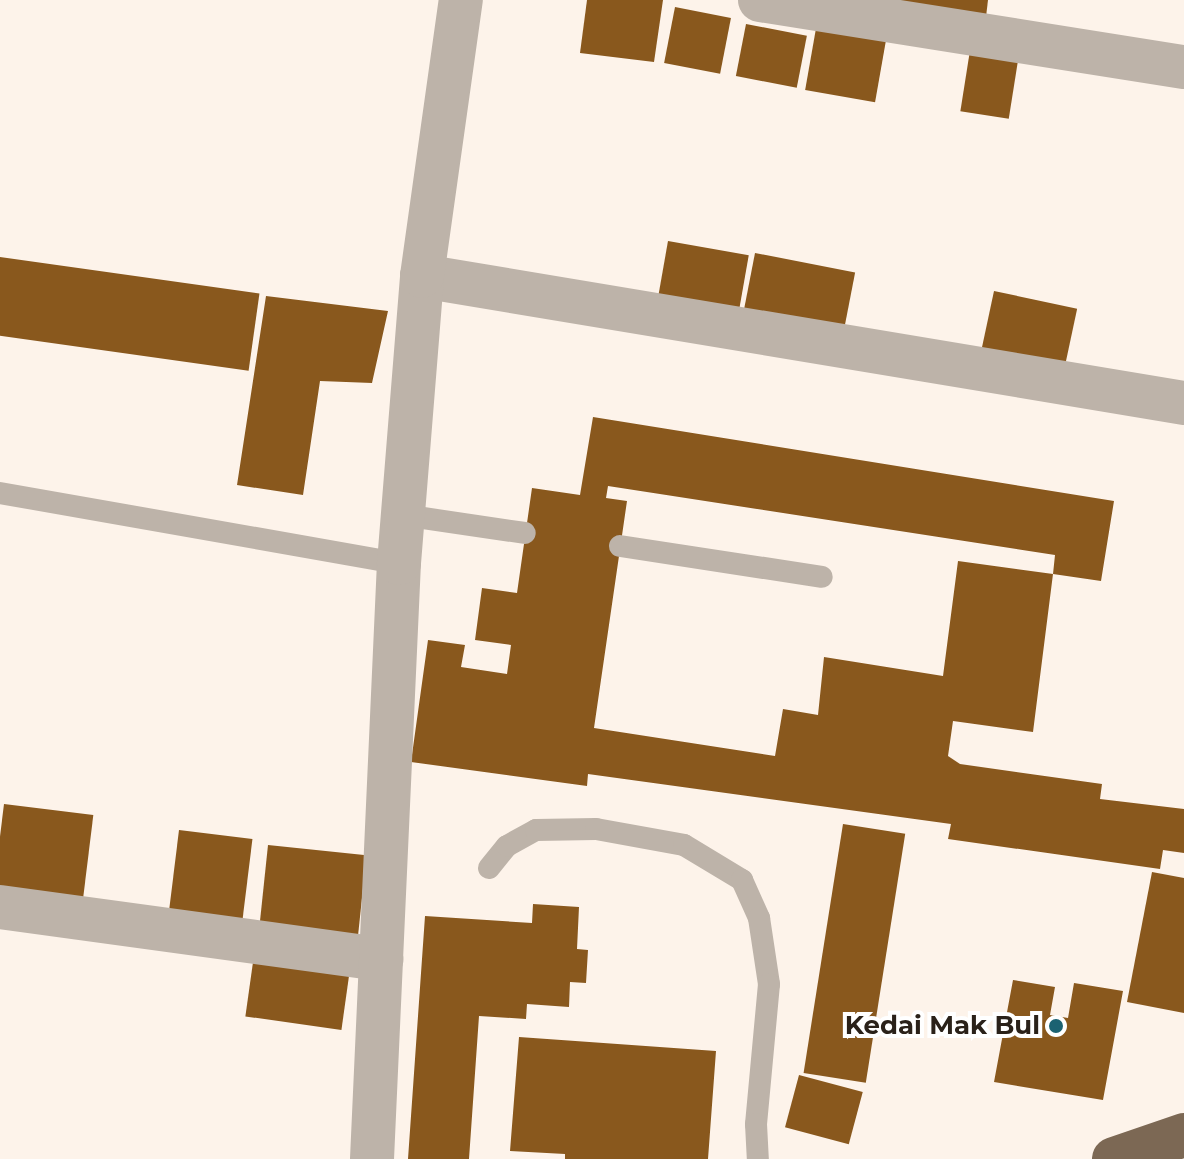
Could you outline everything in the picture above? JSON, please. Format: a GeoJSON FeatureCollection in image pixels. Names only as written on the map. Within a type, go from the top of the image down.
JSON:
{"type":"FeatureCollection","features":[{"type":"Feature","properties":{"kind":"highway"},"geometry":{"type":"LineString","coordinates":[[1114,1159],[1184,1135]]}},
{"type":"Feature","properties":{"kind":"street"},"geometry":{"type":"LineString","coordinates":[[372,1159],[399,563],[422,276],[461,0]]}},
{"type":"Feature","properties":{"kind":"street"},"geometry":{"type":"LineString","coordinates":[[760,0],[1184,67]]}},
{"type":"Feature","properties":{"kind":"street"},"geometry":{"type":"LineString","coordinates":[[422,276],[1184,403]]}},
{"type":"Feature","properties":{"kind":"street"},"geometry":{"type":"LineString","coordinates":[[0,907],[381,959]]}},
{"type":"Feature","properties":{"kind":"lane"},"geometry":{"type":"LineString","coordinates":[[0,493],[399,563]]}},
{"type":"Feature","properties":{"kind":"lane"},"geometry":{"type":"LineString","coordinates":[[403,515],[525,533]]}},
{"type":"Feature","properties":{"kind":"lane"},"geometry":{"type":"LineString","coordinates":[[620,546],[822,577]]}},
{"type":"Feature","properties":{"kind":"lane"},"geometry":{"type":"LineString","coordinates":[[489,868],[507,846],[536,830],[596,829],[684,845],[742,880],[759,918],[769,984],[756,1124],[758,1159]]}},
{"type":"Feature","properties":{"kind":"building"},"geometry":{"type":"Polygon","coordinates":[[[587,0],[663,0],[654,62],[580,53],[587,0]]]}},
{"type":"Feature","properties":{"kind":"building"},"geometry":{"type":"Polygon","coordinates":[[[895,0],[988,0],[986,17],[895,0]]]}},
{"type":"Feature","properties":{"kind":"building"},"geometry":{"type":"Polygon","coordinates":[[[675,7],[731,18],[720,74],[664,63],[675,7]]]}},
{"type":"Feature","properties":{"kind":"building"},"geometry":{"type":"Polygon","coordinates":[[[818,17],[888,29],[875,102],[805,90],[818,17]]]}},
{"type":"Feature","properties":{"kind":"building"},"geometry":{"type":"Polygon","coordinates":[[[746,24],[807,36],[797,88],[736,76],[746,24]]]}},
{"type":"Feature","properties":{"kind":"building"},"geometry":{"type":"Polygon","coordinates":[[[971,44],[1019,52],[1009,119],[960,111],[971,44]]]}},
{"type":"Feature","properties":{"kind":"building"},"geometry":{"type":"Polygon","coordinates":[[[668,241],[749,255],[737,320],[657,306],[668,241]]]}},
{"type":"Feature","properties":{"kind":"building"},"geometry":{"type":"Polygon","coordinates":[[[755,253],[855,272],[842,339],[742,320],[755,253]]]}},
{"type":"Feature","properties":{"kind":"building"},"geometry":{"type":"Polygon","coordinates":[[[0,257],[259,293],[249,371],[0,336],[0,257]]]}},
{"type":"Feature","properties":{"kind":"building"},"geometry":{"type":"Polygon","coordinates":[[[994,291],[1077,309],[1064,370],[981,353],[994,291]]]}},
{"type":"Feature","properties":{"kind":"building"},"geometry":{"type":"Polygon","coordinates":[[[266,296],[388,311],[372,383],[320,381],[303,495],[237,485],[266,296]]]}},
{"type":"Feature","properties":{"kind":"building"},"geometry":{"type":"Polygon","coordinates":[[[593,417],[1114,501],[1101,581],[1053,574],[1033,732],[953,721],[948,756],[960,764],[1102,784],[1100,799],[1184,809],[1184,853],[1163,850],[1160,869],[948,839],[951,824],[588,774],[587,786],[411,762],[428,640],[465,645],[461,667],[507,674],[511,645],[475,640],[482,588],[517,593],[532,488],[580,495],[593,417]],[[608,486],[606,498],[627,501],[594,728],[775,756],[783,709],[818,715],[824,657],[943,676],[958,561],[1053,574],[1055,555],[608,486]]]}},
{"type":"Feature","properties":{"kind":"building"},"geometry":{"type":"Polygon","coordinates":[[[4,804],[93,815],[82,904],[0,894],[0,837],[4,804]]]}},
{"type":"Feature","properties":{"kind":"building"},"geometry":{"type":"Polygon","coordinates":[[[843,824],[905,834],[866,1083],[804,1073],[843,824]]]}},
{"type":"Feature","properties":{"kind":"building"},"geometry":{"type":"Polygon","coordinates":[[[179,830],[252,839],[242,925],[168,916],[179,830]]]}},
{"type":"Feature","properties":{"kind":"building"},"geometry":{"type":"Polygon","coordinates":[[[268,845],[366,855],[358,937],[259,927],[268,845]]]}},
{"type":"Feature","properties":{"kind":"building"},"geometry":{"type":"Polygon","coordinates":[[[1152,872],[1184,878],[1184,1013],[1127,1002],[1152,872]]]}},
{"type":"Feature","properties":{"kind":"building"},"geometry":{"type":"Polygon","coordinates":[[[533,904],[579,907],[577,949],[588,950],[586,983],[570,982],[569,1007],[527,1004],[526,1019],[479,1016],[469,1159],[408,1159],[425,916],[532,923],[533,904]]]}},
{"type":"Feature","properties":{"kind":"building"},"geometry":{"type":"Polygon","coordinates":[[[254,955],[350,968],[341,1030],[245,1016],[254,955]]]}},
{"type":"Feature","properties":{"kind":"building"},"geometry":{"type":"Polygon","coordinates":[[[1013,980],[1055,987],[1050,1015],[1068,1018],[1074,983],[1123,991],[1103,1100],[994,1082],[1013,980]]]}},
{"type":"Feature","properties":{"kind":"building"},"geometry":{"type":"Polygon","coordinates":[[[519,1037],[716,1051],[708,1159],[565,1159],[565,1154],[510,1151],[519,1037]]]}},
{"type":"Feature","properties":{"kind":"building"},"geometry":{"type":"Polygon","coordinates":[[[799,1075],[863,1092],[849,1144],[785,1127],[799,1075]]]}},
{"type":"Feature","properties":{"kind":"place","name":"Kedai Mak Bul"},"geometry":{"type":"Point","coordinates":[1056,1026]}}]}
